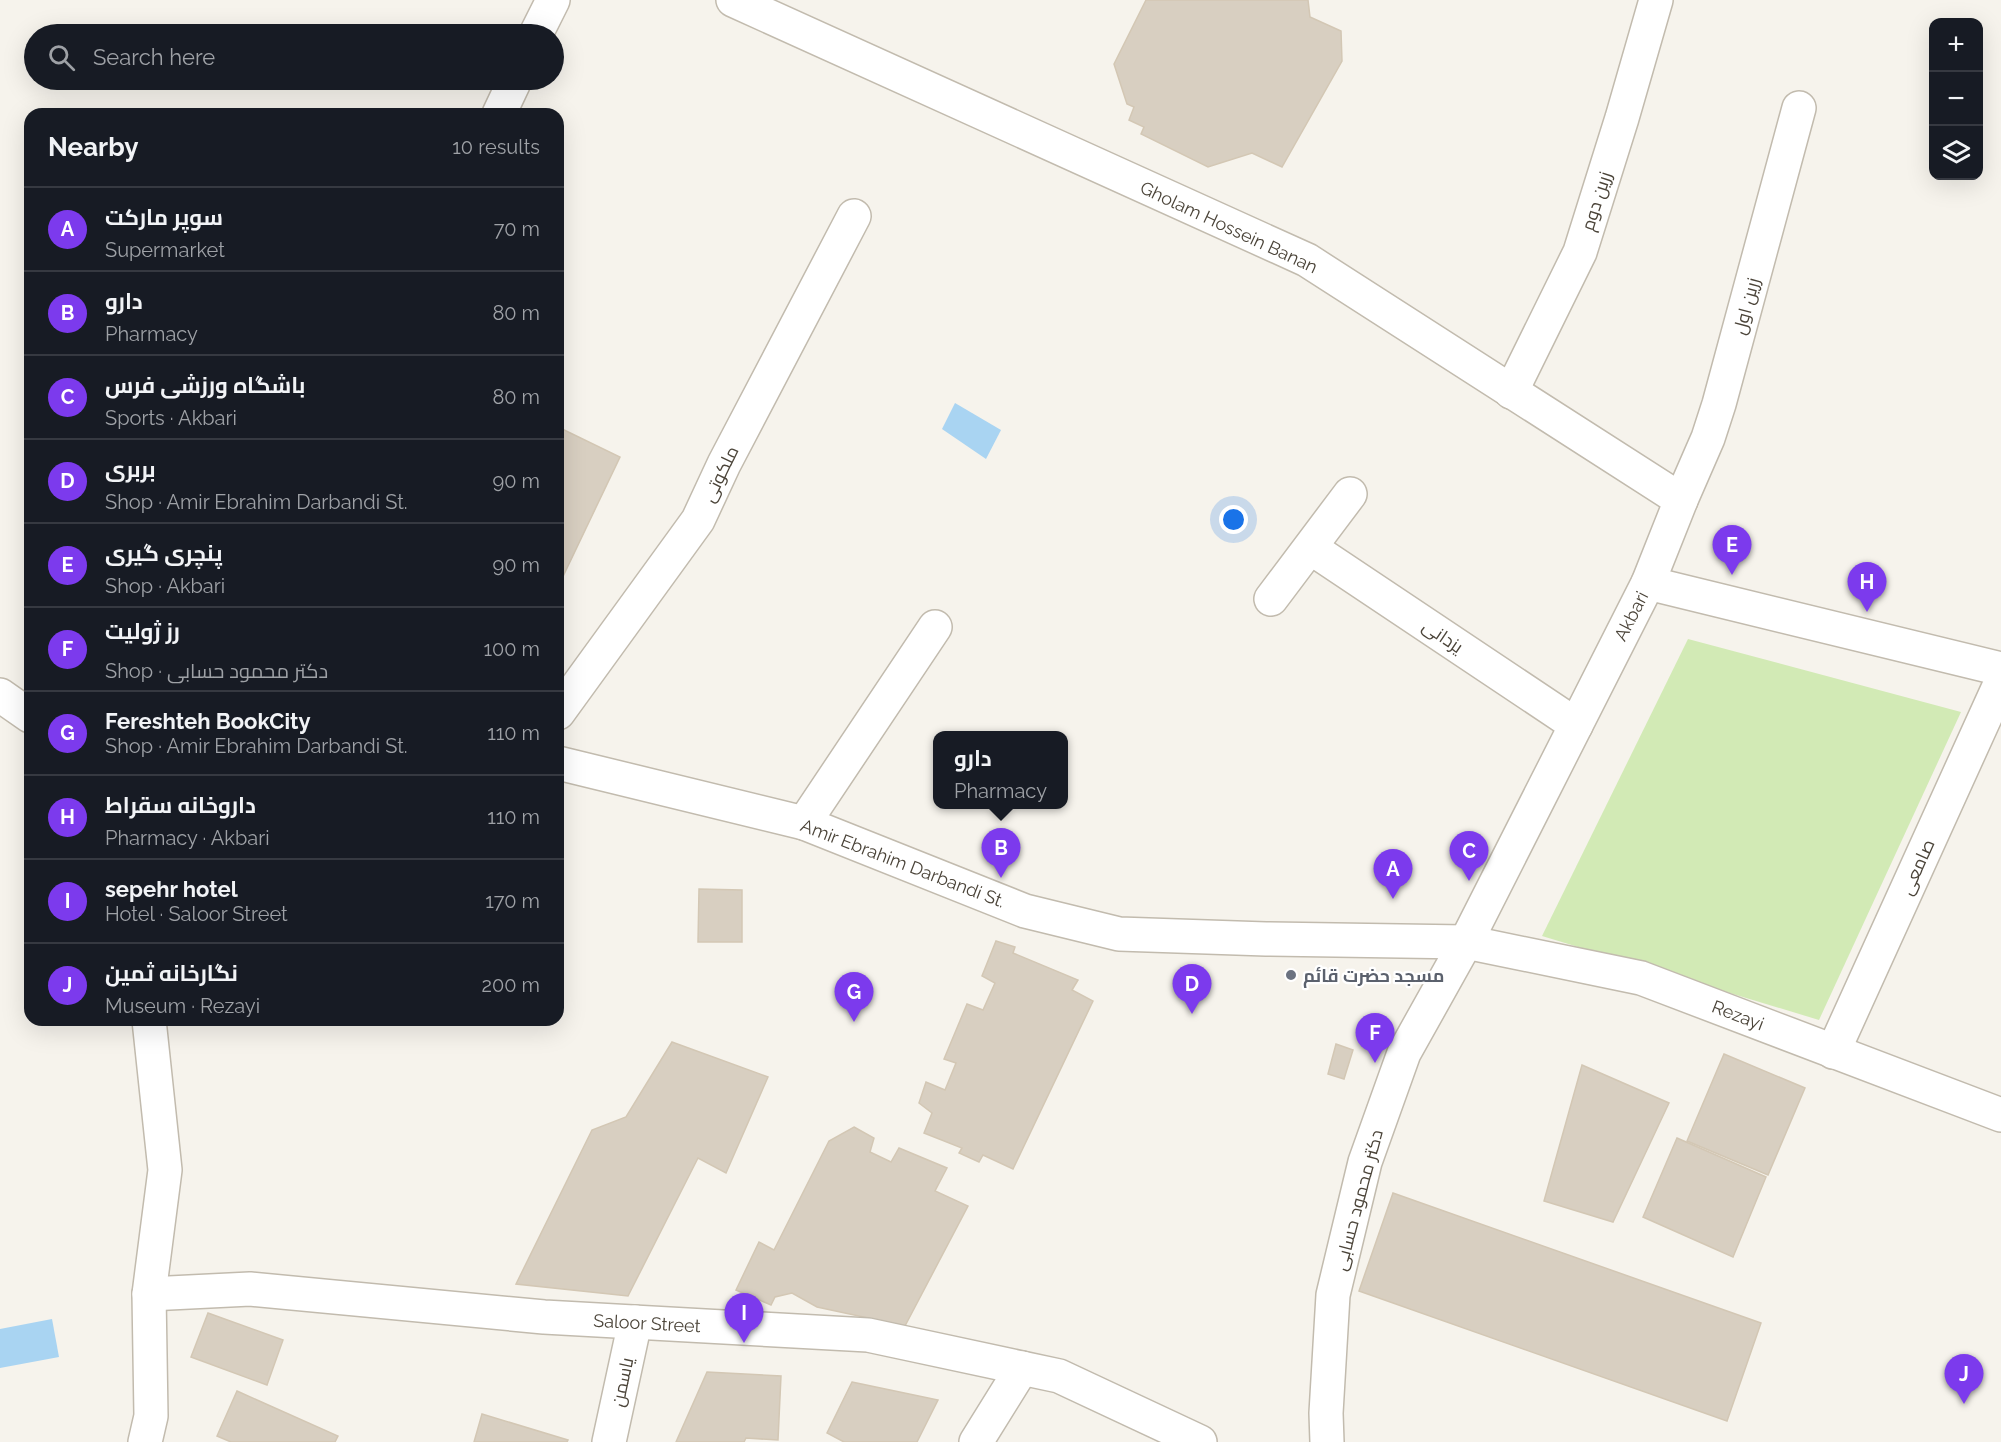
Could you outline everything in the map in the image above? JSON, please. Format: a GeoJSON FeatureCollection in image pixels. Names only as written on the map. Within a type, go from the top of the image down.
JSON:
{"type":"FeatureCollection","features":[{"type":"Feature","properties":{"kind":"street"},"geometry":{"type":"LineString","coordinates":[[541,24],[553,0]]}},
{"type":"Feature","properties":{"kind":"street","name":"زرین دوم"},"geometry":{"type":"LineString","coordinates":[[1512,392],[1580,252],[1656,0]]}},
{"type":"Feature","properties":{"kind":"street","name":"Gholam Hossein Banan"},"geometry":{"type":"LineString","coordinates":[[743,2],[1307,260],[1681,500]]}},
{"type":"Feature","properties":{"kind":"street"},"geometry":{"type":"LineString","coordinates":[[502,108],[510,90]]}},
{"type":"Feature","properties":{"kind":"street","name":"زرین اول"},"geometry":{"type":"LineString","coordinates":[[1681,500],[1708,438],[1719,404],[1799,108]]}},
{"type":"Feature","properties":{"kind":"street","name":"ملکوتی"},"geometry":{"type":"LineString","coordinates":[[564,705],[698,520],[724,464],[854,216]]}},
{"type":"Feature","properties":{"kind":"street"},"geometry":{"type":"LineString","coordinates":[[1271,598],[1350,494]]}},
{"type":"Feature","properties":{"kind":"street"},"geometry":{"type":"LineString","coordinates":[[1648,583],[1681,500]]}},
{"type":"Feature","properties":{"kind":"street","name":"یزدانی"},"geometry":{"type":"LineString","coordinates":[[1311,548],[1576,725]]}},
{"type":"Feature","properties":{"kind":"street","name":"Akbari"},"geometry":{"type":"LineString","coordinates":[[1466,942],[1648,583],[2001,669]]}},
{"type":"Feature","properties":{"kind":"street"},"geometry":{"type":"LineString","coordinates":[[804,823],[935,627]]}},
{"type":"Feature","properties":{"kind":"street","name":"صامعی"},"geometry":{"type":"LineString","coordinates":[[1833,1052],[2001,682]]}},
{"type":"Feature","properties":{"kind":"street"},"geometry":{"type":"LineString","coordinates":[[0,694],[24,712]]}},
{"type":"Feature","properties":{"kind":"street","name":"Amir Ebrahim Darbandi St."},"geometry":{"type":"LineString","coordinates":[[564,764],[804,823],[1025,911],[1119,934],[1466,942]]}},
{"type":"Feature","properties":{"kind":"street","name":"Rezayi"},"geometry":{"type":"LineString","coordinates":[[1466,942],[1641,978],[2001,1115]]}},
{"type":"Feature","properties":{"kind":"street","name":"دکتر محمود حسابی"},"geometry":{"type":"LineString","coordinates":[[1327,1442],[1326,1413],[1333,1295],[1365,1162],[1404,1053],[1466,942]]}},
{"type":"Feature","properties":{"kind":"street"},"geometry":{"type":"LineString","coordinates":[[145,1442],[151,1416],[149,1294],[165,1170],[150,1026]]}},
{"type":"Feature","properties":{"kind":"street","name":"Saloor Street"},"geometry":{"type":"LineString","coordinates":[[149,1294],[250,1289],[544,1317],[868,1335],[1059,1376],[1200,1442]]}},
{"type":"Feature","properties":{"kind":"street","name":"یاسمن"},"geometry":{"type":"LineString","coordinates":[[609,1442],[634,1322]]}},
{"type":"Feature","properties":{"kind":"street"},"geometry":{"type":"LineString","coordinates":[[976,1442],[1022,1368]]}},
{"type":"Feature","properties":{"kind":"green space"},"geometry":{"type":"Polygon","coordinates":[[[1688,639],[1961,712],[1819,1020],[1542,936],[1688,639]]]}},
{"type":"Feature","properties":{"kind":"water"},"geometry":{"type":"Polygon","coordinates":[[[955,403],[1001,430],[986,459],[942,429],[955,403]]]}},
{"type":"Feature","properties":{"kind":"water"},"geometry":{"type":"Polygon","coordinates":[[[52,1319],[59,1357],[0,1368],[0,1329],[52,1319]]]}},
{"type":"Feature","properties":{"kind":"building"},"geometry":{"type":"Polygon","coordinates":[[[1146,0],[1308,0],[1310,17],[1341,31],[1342,61],[1282,167],[1252,153],[1208,167],[1141,134],[1144,127],[1129,120],[1134,107],[1127,104],[1114,64],[1146,0]]]}},
{"type":"Feature","properties":{"kind":"building"},"geometry":{"type":"Polygon","coordinates":[[[564,430],[620,457],[564,574],[564,430]]]}},
{"type":"Feature","properties":{"kind":"building"},"geometry":{"type":"Polygon","coordinates":[[[699,889],[742,890],[742,942],[698,942],[699,889]]]}},
{"type":"Feature","properties":{"kind":"building"},"geometry":{"type":"Polygon","coordinates":[[[996,941],[1015,947],[1013,953],[1078,980],[1072,990],[1093,1001],[1013,1169],[983,1155],[979,1162],[959,1153],[962,1148],[924,1133],[932,1113],[919,1103],[926,1082],[945,1090],[956,1063],[944,1059],[967,1004],[983,1010],[995,983],[982,976],[996,941]]]}},
{"type":"Feature","properties":{"kind":"building"},"geometry":{"type":"Polygon","coordinates":[[[672,1042],[768,1077],[726,1173],[698,1158],[628,1296],[516,1284],[592,1130],[626,1117],[672,1042]]]}},
{"type":"Feature","properties":{"kind":"building"},"geometry":{"type":"Polygon","coordinates":[[[1336,1044],[1353,1050],[1344,1079],[1328,1074],[1336,1044]]]}},
{"type":"Feature","properties":{"kind":"building"},"geometry":{"type":"Polygon","coordinates":[[[1724,1054],[1805,1088],[1768,1175],[1687,1141],[1724,1054]]]}},
{"type":"Feature","properties":{"kind":"building"},"geometry":{"type":"Polygon","coordinates":[[[1582,1065],[1669,1103],[1613,1222],[1544,1201],[1582,1065]]]}},
{"type":"Feature","properties":{"kind":"building"},"geometry":{"type":"Polygon","coordinates":[[[854,1127],[874,1138],[870,1152],[891,1162],[899,1148],[947,1168],[935,1191],[968,1206],[905,1326],[817,1307],[792,1293],[775,1297],[771,1305],[736,1290],[759,1242],[774,1250],[829,1141],[854,1127]]]}},
{"type":"Feature","properties":{"kind":"building"},"geometry":{"type":"Polygon","coordinates":[[[1677,1138],[1766,1177],[1733,1257],[1643,1217],[1677,1138]]]}},
{"type":"Feature","properties":{"kind":"building"},"geometry":{"type":"Polygon","coordinates":[[[1393,1193],[1761,1323],[1727,1421],[1359,1291],[1393,1193]]]}},
{"type":"Feature","properties":{"kind":"building"},"geometry":{"type":"Polygon","coordinates":[[[208,1313],[283,1340],[267,1385],[191,1357],[208,1313]]]}},
{"type":"Feature","properties":{"kind":"building"},"geometry":{"type":"Polygon","coordinates":[[[707,1372],[781,1376],[778,1440],[746,1438],[744,1442],[676,1442],[707,1372]]]}},
{"type":"Feature","properties":{"kind":"building"},"geometry":{"type":"Polygon","coordinates":[[[852,1382],[938,1400],[917,1442],[844,1442],[827,1433],[852,1382]]]}},
{"type":"Feature","properties":{"kind":"building"},"geometry":{"type":"Polygon","coordinates":[[[237,1391],[338,1436],[335,1442],[231,1442],[217,1436],[237,1391]]]}},
{"type":"Feature","properties":{"kind":"building"},"geometry":{"type":"Polygon","coordinates":[[[482,1414],[568,1440],[567,1442],[474,1442],[482,1414]]]}},
{"type":"Feature","properties":{"kind":"place","name":"پنچری گیری"},"geometry":{"type":"Point","coordinates":[1732,575]}},
{"type":"Feature","properties":{"kind":"place","name":"داروخانه سقراط"},"geometry":{"type":"Point","coordinates":[1867,612]}},
{"type":"Feature","properties":{"kind":"place","name":"دارو"},"geometry":{"type":"Point","coordinates":[1001,878]}},
{"type":"Feature","properties":{"kind":"place","name":"باشگاه ورزشی فرس"},"geometry":{"type":"Point","coordinates":[1469,881]}},
{"type":"Feature","properties":{"kind":"place","name":"سوپر مارکت"},"geometry":{"type":"Point","coordinates":[1393,899]}},
{"type":"Feature","properties":{"kind":"place","name":"مسجد حضرت قائم"},"geometry":{"type":"Point","coordinates":[1291,975]}},
{"type":"Feature","properties":{"kind":"place","name":"بربری"},"geometry":{"type":"Point","coordinates":[1192,1014]}},
{"type":"Feature","properties":{"kind":"place","name":"Fereshteh BookCity"},"geometry":{"type":"Point","coordinates":[854,1022]}},
{"type":"Feature","properties":{"kind":"place","name":"رز ژولیت"},"geometry":{"type":"Point","coordinates":[1375,1063]}},
{"type":"Feature","properties":{"kind":"place","name":"sepehr hotel"},"geometry":{"type":"Point","coordinates":[744,1343]}},
{"type":"Feature","properties":{"kind":"place","name":"نگارخانه ثمین"},"geometry":{"type":"Point","coordinates":[1964,1404]}}]}
